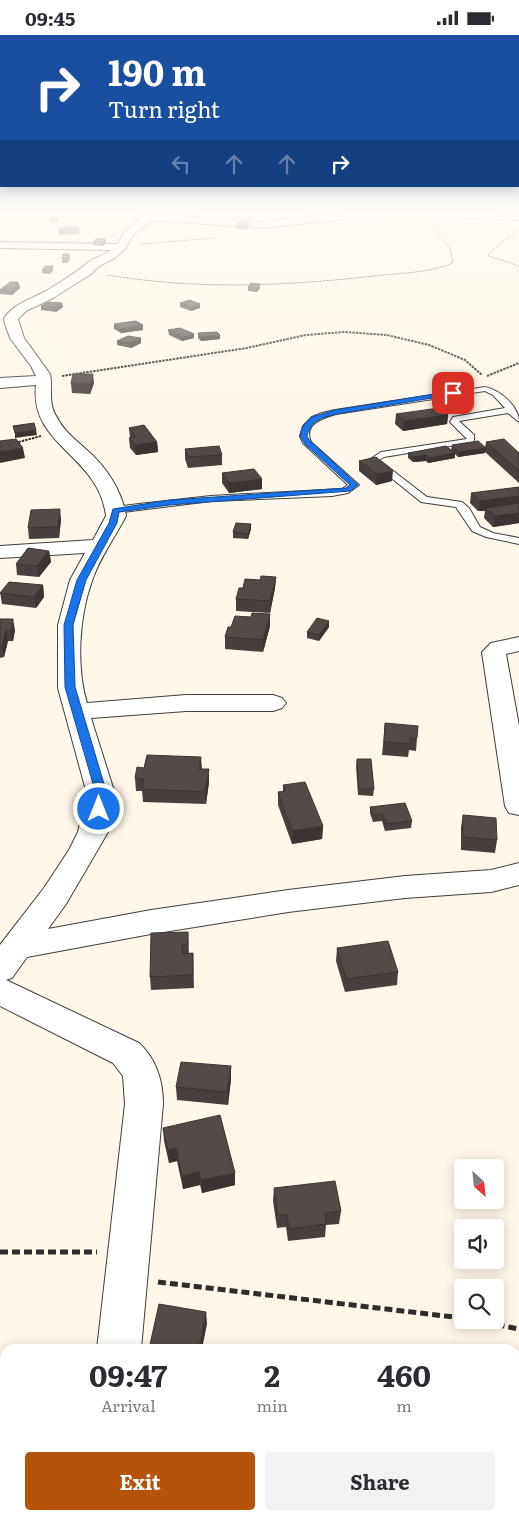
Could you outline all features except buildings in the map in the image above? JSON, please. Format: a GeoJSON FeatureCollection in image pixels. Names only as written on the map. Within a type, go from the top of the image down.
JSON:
{"type":"FeatureCollection","features":[{"type":"Feature","properties":{"kind":"street"},"geometry":{"type":"LineString","coordinates":[[5,966],[55,896],[82,853],[93,832],[101,794],[70,687],[69,625],[81,580],[113,523],[115,510],[102,479],[83,456],[57,432],[43,406],[42,396],[45,380],[43,372],[22,343],[8,315],[48,295],[68,279]]}},
{"type":"Feature","properties":{"kind":"street"},"geometry":{"type":"LineString","coordinates":[[0,383],[45,380]]}},
{"type":"Feature","properties":{"kind":"street"},"geometry":{"type":"LineString","coordinates":[[0,552],[99,546]]}},
{"type":"Feature","properties":{"kind":"street"},"geometry":{"type":"LineString","coordinates":[[519,644],[502,647],[494,652],[519,806]]}},
{"type":"Feature","properties":{"kind":"street"},"geometry":{"type":"LineString","coordinates":[[76,711],[195,703],[273,703]]}},
{"type":"Feature","properties":{"kind":"street"},"geometry":{"type":"LineString","coordinates":[[5,966],[151,922],[288,901],[405,887],[491,881],[519,873]]}},
{"type":"Feature","properties":{"kind":"street"},"geometry":{"type":"LineString","coordinates":[[5,966],[126,1053],[136,1062],[141,1071],[145,1088],[144,1104],[120,1344]]}},
{"type":"Feature","properties":{"kind":"lane"},"geometry":{"type":"LineString","coordinates":[[115,510],[153,504],[251,495],[348,490],[354,485],[307,443],[304,436],[306,426],[315,418],[335,412],[391,402],[477,390],[490,390],[503,399],[519,421]]}},
{"type":"Feature","properties":{"kind":"lane"},"geometry":{"type":"LineString","coordinates":[[510,410],[456,419],[454,422],[471,440],[381,455],[373,460],[424,500],[459,503],[476,529],[490,535],[519,541]]}},
{"type":"Feature","properties":{"kind":"path"},"geometry":{"type":"LineString","coordinates":[[141,279],[238,286],[327,279]]}},
{"type":"Feature","properties":{"kind":"path"},"geometry":{"type":"LineString","coordinates":[[45,380],[128,364],[260,346],[306,335],[342,332],[382,334],[420,343],[465,360],[487,377]]}},
{"type":"Feature","properties":{"kind":"path"},"geometry":{"type":"LineString","coordinates":[[487,377],[519,363]]}},
{"type":"Feature","properties":{"kind":"path"},"geometry":{"type":"LineString","coordinates":[[487,377],[490,390]]}},
{"type":"Feature","properties":{"kind":"path"},"geometry":{"type":"LineString","coordinates":[[8,444],[57,432]]}},
{"type":"Feature","properties":{"kind":"path"},"geometry":{"type":"LineString","coordinates":[[0,1252],[128,1265],[454,1317]]}},
{"type":"Feature","properties":{"kind":"path"},"geometry":{"type":"LineString","coordinates":[[504,1326],[519,1329]]}},
{"type":"Feature","properties":{"kind":"route"},"geometry":{"type":"LineString","coordinates":[[99,809],[101,794],[70,687],[69,625],[81,580],[116,517],[115,510],[153,504],[348,490],[354,487],[354,485],[307,443],[304,436],[306,426],[315,418],[335,412],[453,393]]}}]}
